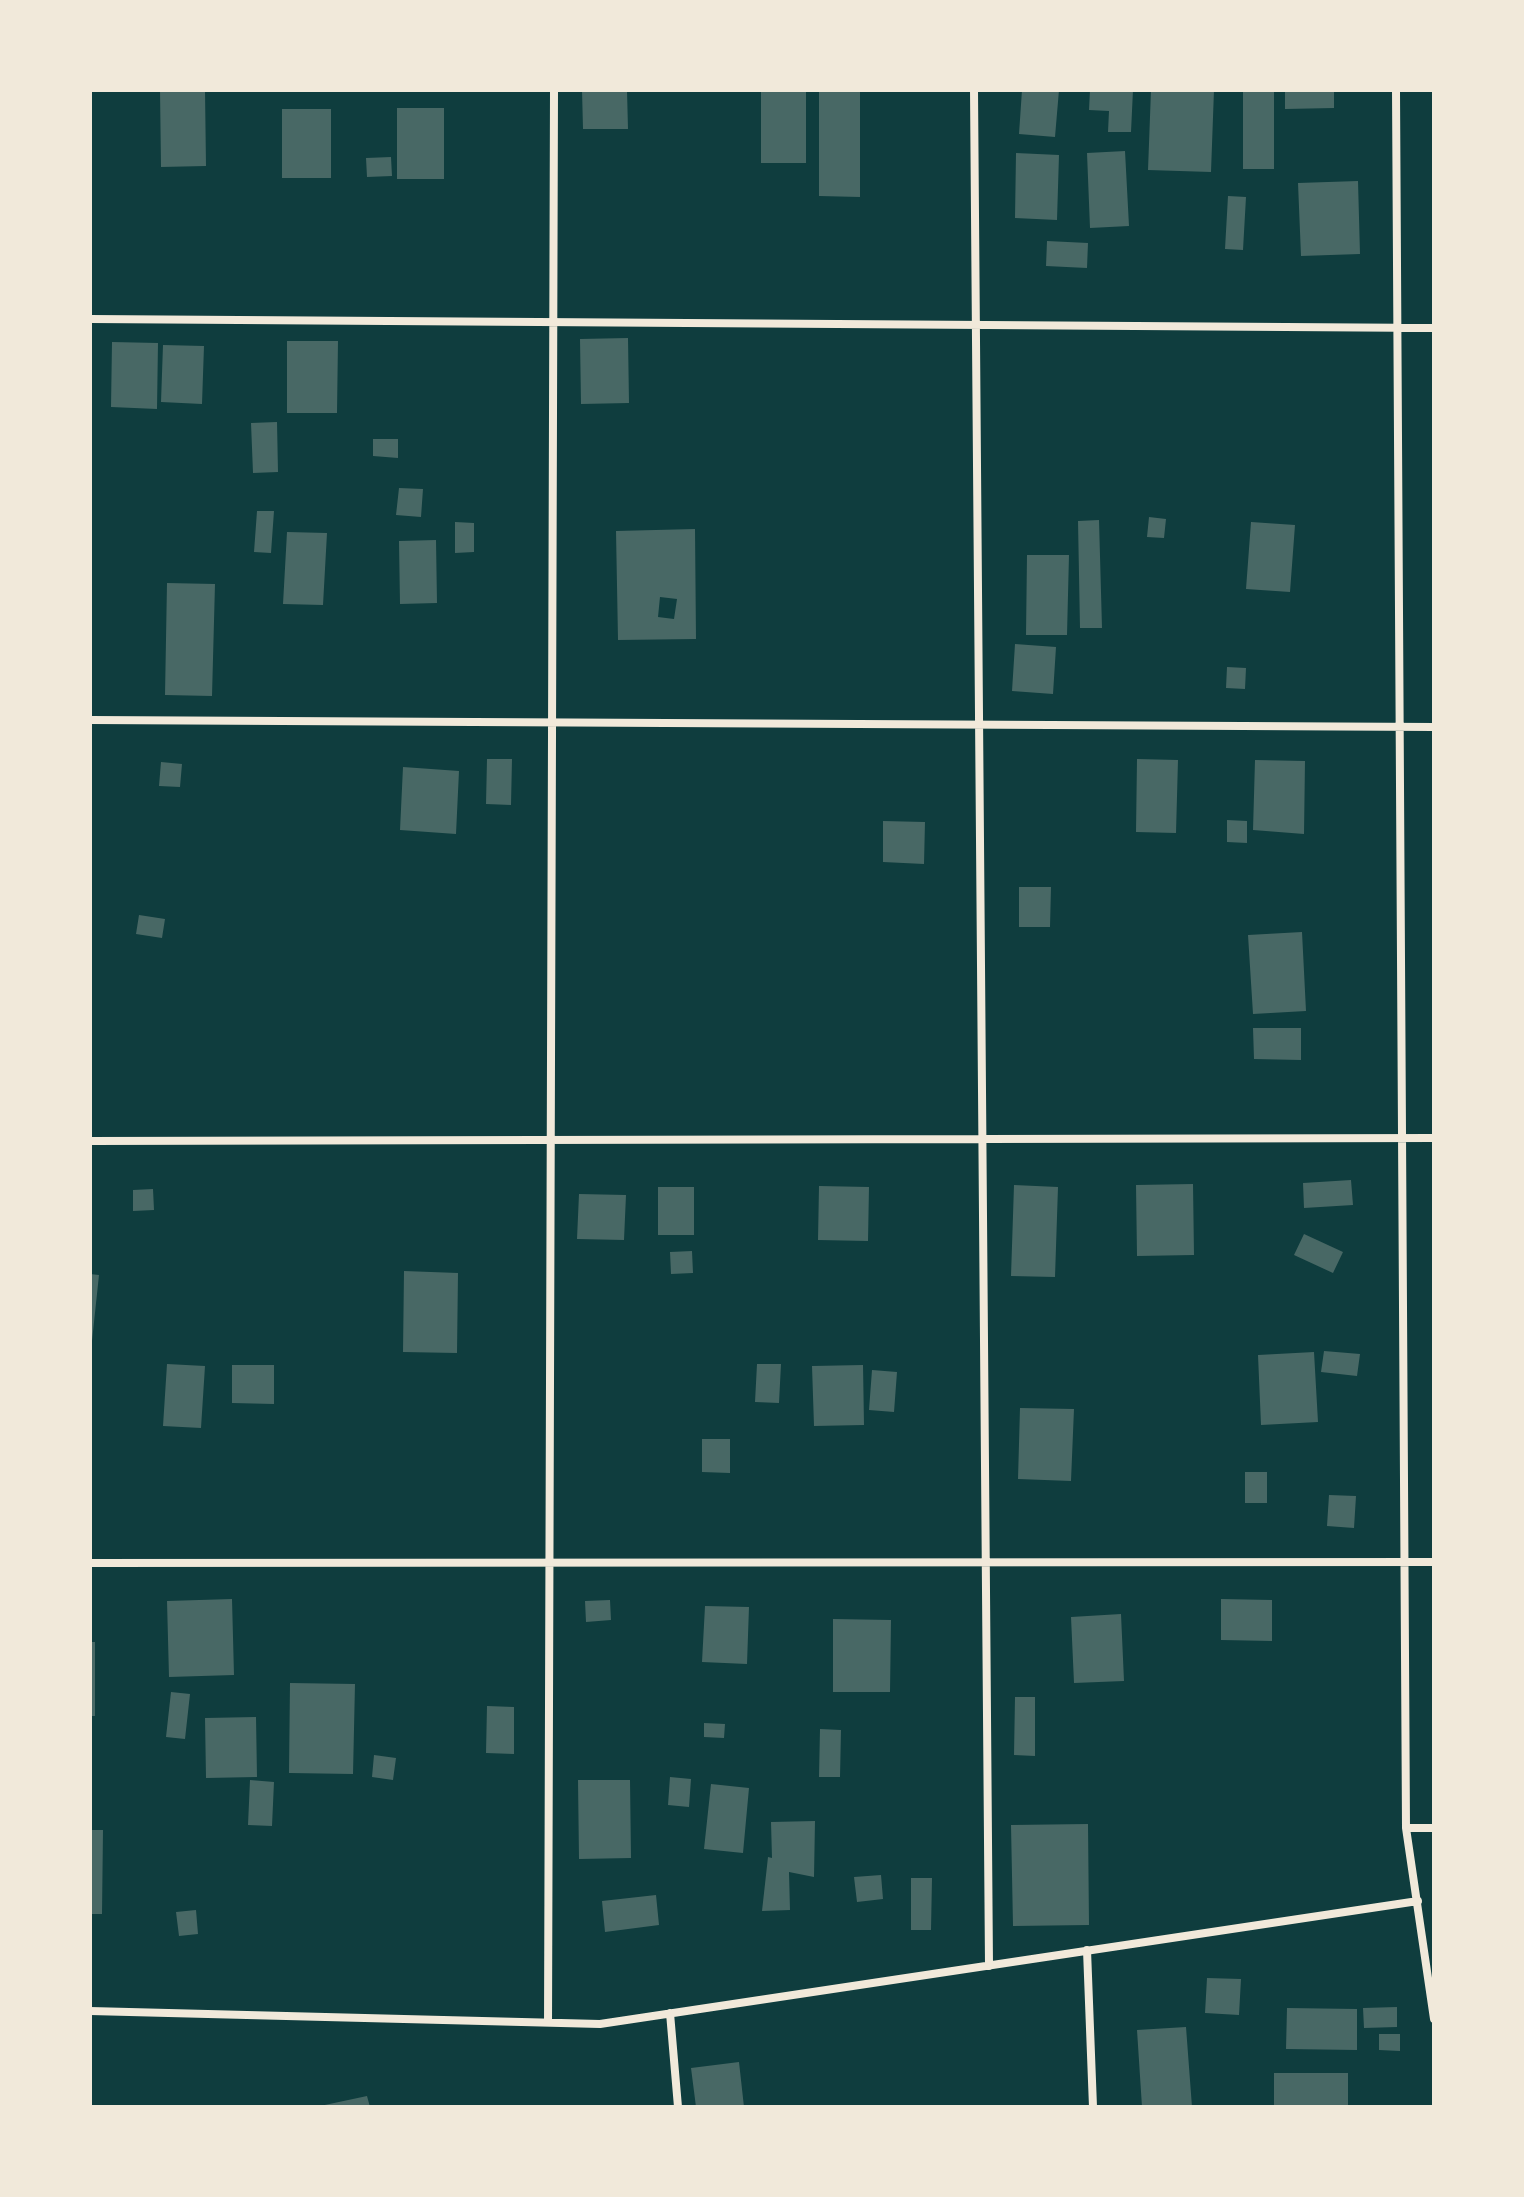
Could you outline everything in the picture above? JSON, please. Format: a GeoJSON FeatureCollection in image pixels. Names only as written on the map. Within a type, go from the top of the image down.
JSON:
{"type":"FeatureCollection","features":[{"type":"Feature","properties":{"kind":"street"},"geometry":{"type":"LineString","coordinates":[[548,2022],[554,90]]}},
{"type":"Feature","properties":{"kind":"street"},"geometry":{"type":"LineString","coordinates":[[974,90],[989,1966]]}},
{"type":"Feature","properties":{"kind":"street"},"geometry":{"type":"LineString","coordinates":[[1396,90],[1406,1828],[1432,1975],[1434,2019]]}},
{"type":"Feature","properties":{"kind":"street"},"geometry":{"type":"LineString","coordinates":[[90,319],[1434,328]]}},
{"type":"Feature","properties":{"kind":"street"},"geometry":{"type":"LineString","coordinates":[[90,720],[1434,727]]}},
{"type":"Feature","properties":{"kind":"street"},"geometry":{"type":"LineString","coordinates":[[90,1141],[1434,1138]]}},
{"type":"Feature","properties":{"kind":"street"},"geometry":{"type":"LineString","coordinates":[[90,1563],[1434,1562]]}},
{"type":"Feature","properties":{"kind":"street"},"geometry":{"type":"LineString","coordinates":[[1406,1828],[1434,1828]]}},
{"type":"Feature","properties":{"kind":"street"},"geometry":{"type":"LineString","coordinates":[[90,2011],[600,2024],[1418,1901]]}},
{"type":"Feature","properties":{"kind":"street"},"geometry":{"type":"LineString","coordinates":[[1087,1950],[1093,2107]]}},
{"type":"Feature","properties":{"kind":"street"},"geometry":{"type":"LineString","coordinates":[[670,2013],[678,2107]]}},
{"type":"Feature","properties":{"kind":"building"},"geometry":{"type":"Polygon","coordinates":[[[160,90],[205,90],[206,166],[161,167],[160,90]]]}},
{"type":"Feature","properties":{"kind":"building"},"geometry":{"type":"Polygon","coordinates":[[[582,90],[627,90],[628,129],[583,129],[582,90]]]}},
{"type":"Feature","properties":{"kind":"building"},"geometry":{"type":"Polygon","coordinates":[[[819,90],[860,90],[860,197],[819,196],[819,90]]]}},
{"type":"Feature","properties":{"kind":"building"},"geometry":{"type":"Polygon","coordinates":[[[1022,90],[1059,90],[1055,137],[1019,134],[1022,90]]]}},
{"type":"Feature","properties":{"kind":"building"},"geometry":{"type":"Polygon","coordinates":[[[1090,90],[1133,90],[1131,132],[1108,132],[1109,111],[1089,110],[1090,90]]]}},
{"type":"Feature","properties":{"kind":"building"},"geometry":{"type":"Polygon","coordinates":[[[1151,90],[1214,90],[1211,172],[1148,170],[1151,90]]]}},
{"type":"Feature","properties":{"kind":"building"},"geometry":{"type":"Polygon","coordinates":[[[1243,90],[1274,90],[1274,169],[1243,169],[1243,90]]]}},
{"type":"Feature","properties":{"kind":"building"},"geometry":{"type":"Polygon","coordinates":[[[1285,90],[1334,90],[1334,108],[1285,109],[1285,90]]]}},
{"type":"Feature","properties":{"kind":"building"},"geometry":{"type":"Polygon","coordinates":[[[761,92],[806,92],[806,163],[761,163],[761,92]]]}},
{"type":"Feature","properties":{"kind":"building"},"geometry":{"type":"Polygon","coordinates":[[[397,108],[444,108],[444,179],[397,179],[397,108]]]}},
{"type":"Feature","properties":{"kind":"building"},"geometry":{"type":"Polygon","coordinates":[[[282,109],[331,109],[331,178],[282,178],[282,109]]]}},
{"type":"Feature","properties":{"kind":"building"},"geometry":{"type":"Polygon","coordinates":[[[1125,151],[1129,226],[1090,228],[1087,153],[1125,151]]]}},
{"type":"Feature","properties":{"kind":"building"},"geometry":{"type":"Polygon","coordinates":[[[1016,153],[1059,155],[1057,220],[1015,218],[1016,153]]]}},
{"type":"Feature","properties":{"kind":"building"},"geometry":{"type":"Polygon","coordinates":[[[391,157],[392,176],[367,177],[366,158],[391,157]]]}},
{"type":"Feature","properties":{"kind":"building"},"geometry":{"type":"Polygon","coordinates":[[[1358,181],[1360,254],[1301,256],[1298,183],[1358,181]]]}},
{"type":"Feature","properties":{"kind":"building"},"geometry":{"type":"Polygon","coordinates":[[[1228,196],[1246,197],[1243,250],[1225,249],[1228,196]]]}},
{"type":"Feature","properties":{"kind":"building"},"geometry":{"type":"Polygon","coordinates":[[[1047,241],[1088,243],[1087,268],[1046,266],[1047,241]]]}},
{"type":"Feature","properties":{"kind":"building"},"geometry":{"type":"Polygon","coordinates":[[[628,338],[629,403],[581,404],[580,339],[628,338]]]}},
{"type":"Feature","properties":{"kind":"building"},"geometry":{"type":"Polygon","coordinates":[[[287,341],[338,341],[337,413],[287,413],[287,341]]]}},
{"type":"Feature","properties":{"kind":"building"},"geometry":{"type":"Polygon","coordinates":[[[112,342],[158,343],[157,409],[111,407],[112,342]]]}},
{"type":"Feature","properties":{"kind":"building"},"geometry":{"type":"Polygon","coordinates":[[[163,345],[204,346],[202,404],[161,402],[163,345]]]}},
{"type":"Feature","properties":{"kind":"building"},"geometry":{"type":"Polygon","coordinates":[[[277,422],[278,472],[253,473],[251,423],[277,422]]]}},
{"type":"Feature","properties":{"kind":"building"},"geometry":{"type":"Polygon","coordinates":[[[373,439],[398,439],[398,458],[373,456],[373,439]]]}},
{"type":"Feature","properties":{"kind":"building"},"geometry":{"type":"Polygon","coordinates":[[[399,488],[423,489],[421,517],[396,515],[399,488]]]}},
{"type":"Feature","properties":{"kind":"building"},"geometry":{"type":"Polygon","coordinates":[[[257,511],[274,511],[271,553],[254,552],[257,511]]]}},
{"type":"Feature","properties":{"kind":"building"},"geometry":{"type":"Polygon","coordinates":[[[1149,517],[1166,519],[1164,538],[1147,537],[1149,517]]]}},
{"type":"Feature","properties":{"kind":"building"},"geometry":{"type":"Polygon","coordinates":[[[1099,520],[1102,628],[1080,628],[1078,521],[1099,520]]]}},
{"type":"Feature","properties":{"kind":"building"},"geometry":{"type":"Polygon","coordinates":[[[455,522],[474,523],[474,552],[455,553],[455,522]]]}},
{"type":"Feature","properties":{"kind":"building"},"geometry":{"type":"Polygon","coordinates":[[[1251,522],[1295,525],[1290,592],[1246,589],[1251,522]]]}},
{"type":"Feature","properties":{"kind":"building"},"geometry":{"type":"Polygon","coordinates":[[[695,529],[696,639],[618,640],[616,531],[695,529]],[[660,597],[658,617],[674,619],[677,599],[660,597]]]}},
{"type":"Feature","properties":{"kind":"building"},"geometry":{"type":"Polygon","coordinates":[[[287,532],[327,533],[323,605],[283,604],[287,532]]]}},
{"type":"Feature","properties":{"kind":"building"},"geometry":{"type":"Polygon","coordinates":[[[436,540],[437,603],[400,604],[399,541],[436,540]]]}},
{"type":"Feature","properties":{"kind":"building"},"geometry":{"type":"Polygon","coordinates":[[[1027,555],[1069,555],[1067,635],[1026,635],[1027,555]]]}},
{"type":"Feature","properties":{"kind":"building"},"geometry":{"type":"Polygon","coordinates":[[[167,583],[215,584],[212,696],[165,695],[167,583]]]}},
{"type":"Feature","properties":{"kind":"building"},"geometry":{"type":"Polygon","coordinates":[[[1015,644],[1056,647],[1053,694],[1012,691],[1015,644]]]}},
{"type":"Feature","properties":{"kind":"building"},"geometry":{"type":"Polygon","coordinates":[[[1227,667],[1246,668],[1245,689],[1226,688],[1227,667]]]}},
{"type":"Feature","properties":{"kind":"building"},"geometry":{"type":"Polygon","coordinates":[[[487,759],[512,759],[511,805],[486,804],[487,759]]]}},
{"type":"Feature","properties":{"kind":"building"},"geometry":{"type":"Polygon","coordinates":[[[1137,759],[1178,760],[1176,833],[1136,832],[1137,759]]]}},
{"type":"Feature","properties":{"kind":"building"},"geometry":{"type":"Polygon","coordinates":[[[1255,760],[1305,761],[1304,834],[1253,830],[1255,760]]]}},
{"type":"Feature","properties":{"kind":"building"},"geometry":{"type":"Polygon","coordinates":[[[161,762],[182,764],[180,787],[159,786],[161,762]]]}},
{"type":"Feature","properties":{"kind":"building"},"geometry":{"type":"Polygon","coordinates":[[[403,767],[459,771],[456,834],[400,830],[403,767]]]}},
{"type":"Feature","properties":{"kind":"building"},"geometry":{"type":"Polygon","coordinates":[[[1227,820],[1247,821],[1247,843],[1227,842],[1227,820]]]}},
{"type":"Feature","properties":{"kind":"building"},"geometry":{"type":"Polygon","coordinates":[[[883,821],[925,822],[924,864],[883,862],[883,821]]]}},
{"type":"Feature","properties":{"kind":"building"},"geometry":{"type":"Polygon","coordinates":[[[1019,887],[1051,887],[1050,927],[1019,927],[1019,887]]]}},
{"type":"Feature","properties":{"kind":"building"},"geometry":{"type":"Polygon","coordinates":[[[139,915],[165,919],[162,938],[136,934],[139,915]]]}},
{"type":"Feature","properties":{"kind":"building"},"geometry":{"type":"Polygon","coordinates":[[[1302,932],[1306,1011],[1253,1014],[1248,935],[1302,932]]]}},
{"type":"Feature","properties":{"kind":"building"},"geometry":{"type":"Polygon","coordinates":[[[1253,1028],[1301,1028],[1301,1060],[1254,1059],[1253,1028]]]}},
{"type":"Feature","properties":{"kind":"building"},"geometry":{"type":"Polygon","coordinates":[[[1351,1180],[1353,1205],[1304,1208],[1303,1183],[1351,1180]]]}},
{"type":"Feature","properties":{"kind":"building"},"geometry":{"type":"Polygon","coordinates":[[[1193,1184],[1194,1255],[1137,1256],[1136,1185],[1193,1184]]]}},
{"type":"Feature","properties":{"kind":"building"},"geometry":{"type":"Polygon","coordinates":[[[1014,1185],[1058,1187],[1055,1277],[1011,1276],[1014,1185]]]}},
{"type":"Feature","properties":{"kind":"building"},"geometry":{"type":"Polygon","coordinates":[[[819,1186],[869,1187],[868,1241],[818,1240],[819,1186]]]}},
{"type":"Feature","properties":{"kind":"building"},"geometry":{"type":"Polygon","coordinates":[[[658,1187],[694,1187],[694,1235],[658,1235],[658,1187]]]}},
{"type":"Feature","properties":{"kind":"building"},"geometry":{"type":"Polygon","coordinates":[[[153,1189],[154,1210],[133,1211],[133,1190],[153,1189]]]}},
{"type":"Feature","properties":{"kind":"building"},"geometry":{"type":"Polygon","coordinates":[[[579,1194],[626,1195],[624,1240],[577,1239],[579,1194]]]}},
{"type":"Feature","properties":{"kind":"building"},"geometry":{"type":"Polygon","coordinates":[[[1304,1234],[1343,1252],[1333,1273],[1294,1255],[1304,1234]]]}},
{"type":"Feature","properties":{"kind":"building"},"geometry":{"type":"Polygon","coordinates":[[[692,1251],[693,1273],[671,1274],[670,1252],[692,1251]]]}},
{"type":"Feature","properties":{"kind":"building"},"geometry":{"type":"Polygon","coordinates":[[[404,1271],[458,1273],[457,1353],[403,1352],[404,1271]]]}},
{"type":"Feature","properties":{"kind":"building"},"geometry":{"type":"Polygon","coordinates":[[[90,1274],[99,1275],[92,1341],[90,1341],[90,1274]]]}},
{"type":"Feature","properties":{"kind":"building"},"geometry":{"type":"Polygon","coordinates":[[[1324,1351],[1360,1354],[1357,1376],[1321,1372],[1324,1351]]]}},
{"type":"Feature","properties":{"kind":"building"},"geometry":{"type":"Polygon","coordinates":[[[1314,1352],[1318,1422],[1261,1425],[1258,1355],[1314,1352]]]}},
{"type":"Feature","properties":{"kind":"building"},"geometry":{"type":"Polygon","coordinates":[[[167,1364],[205,1366],[201,1428],[163,1426],[167,1364]]]}},
{"type":"Feature","properties":{"kind":"building"},"geometry":{"type":"Polygon","coordinates":[[[757,1364],[781,1364],[779,1403],[755,1402],[757,1364]]]}},
{"type":"Feature","properties":{"kind":"building"},"geometry":{"type":"Polygon","coordinates":[[[232,1365],[274,1365],[274,1404],[232,1403],[232,1365]]]}},
{"type":"Feature","properties":{"kind":"building"},"geometry":{"type":"Polygon","coordinates":[[[863,1365],[864,1425],[814,1426],[812,1366],[863,1365]]]}},
{"type":"Feature","properties":{"kind":"building"},"geometry":{"type":"Polygon","coordinates":[[[872,1370],[897,1372],[894,1412],[869,1410],[872,1370]]]}},
{"type":"Feature","properties":{"kind":"building"},"geometry":{"type":"Polygon","coordinates":[[[1020,1408],[1074,1409],[1071,1481],[1018,1479],[1020,1408]]]}},
{"type":"Feature","properties":{"kind":"building"},"geometry":{"type":"Polygon","coordinates":[[[702,1439],[730,1439],[730,1473],[702,1472],[702,1439]]]}},
{"type":"Feature","properties":{"kind":"building"},"geometry":{"type":"Polygon","coordinates":[[[1245,1472],[1267,1472],[1267,1503],[1245,1503],[1245,1472]]]}},
{"type":"Feature","properties":{"kind":"building"},"geometry":{"type":"Polygon","coordinates":[[[1329,1495],[1356,1496],[1354,1528],[1327,1526],[1329,1495]]]}},
{"type":"Feature","properties":{"kind":"building"},"geometry":{"type":"Polygon","coordinates":[[[232,1599],[234,1675],[169,1677],[167,1601],[232,1599]]]}},
{"type":"Feature","properties":{"kind":"building"},"geometry":{"type":"Polygon","coordinates":[[[1221,1599],[1272,1600],[1272,1641],[1221,1640],[1221,1599]]]}},
{"type":"Feature","properties":{"kind":"building"},"geometry":{"type":"Polygon","coordinates":[[[610,1600],[611,1620],[586,1622],[585,1601],[610,1600]]]}},
{"type":"Feature","properties":{"kind":"building"},"geometry":{"type":"Polygon","coordinates":[[[705,1606],[749,1607],[747,1664],[702,1662],[705,1606]]]}},
{"type":"Feature","properties":{"kind":"building"},"geometry":{"type":"Polygon","coordinates":[[[1121,1614],[1124,1681],[1074,1683],[1071,1617],[1121,1614]]]}},
{"type":"Feature","properties":{"kind":"building"},"geometry":{"type":"Polygon","coordinates":[[[833,1619],[891,1620],[890,1692],[833,1692],[833,1619]]]}},
{"type":"Feature","properties":{"kind":"building"},"geometry":{"type":"Polygon","coordinates":[[[90,1642],[95,1642],[95,1716],[90,1716],[90,1642]]]}},
{"type":"Feature","properties":{"kind":"building"},"geometry":{"type":"Polygon","coordinates":[[[290,1683],[355,1684],[353,1774],[289,1773],[290,1683]]]}},
{"type":"Feature","properties":{"kind":"building"},"geometry":{"type":"Polygon","coordinates":[[[171,1692],[190,1694],[185,1739],[166,1737],[171,1692]]]}},
{"type":"Feature","properties":{"kind":"building"},"geometry":{"type":"Polygon","coordinates":[[[1015,1697],[1035,1697],[1035,1756],[1014,1755],[1015,1697]]]}},
{"type":"Feature","properties":{"kind":"building"},"geometry":{"type":"Polygon","coordinates":[[[487,1706],[514,1707],[514,1754],[486,1753],[487,1706]]]}},
{"type":"Feature","properties":{"kind":"building"},"geometry":{"type":"Polygon","coordinates":[[[256,1717],[257,1777],[206,1778],[205,1718],[256,1717]]]}},
{"type":"Feature","properties":{"kind":"building"},"geometry":{"type":"Polygon","coordinates":[[[704,1723],[725,1724],[724,1738],[704,1737],[704,1723]]]}},
{"type":"Feature","properties":{"kind":"building"},"geometry":{"type":"Polygon","coordinates":[[[820,1729],[841,1730],[840,1777],[819,1777],[820,1729]]]}},
{"type":"Feature","properties":{"kind":"building"},"geometry":{"type":"Polygon","coordinates":[[[374,1755],[396,1758],[393,1780],[372,1777],[374,1755]]]}},
{"type":"Feature","properties":{"kind":"building"},"geometry":{"type":"Polygon","coordinates":[[[670,1777],[691,1779],[689,1807],[668,1805],[670,1777]]]}},
{"type":"Feature","properties":{"kind":"building"},"geometry":{"type":"Polygon","coordinates":[[[250,1780],[274,1782],[272,1826],[248,1825],[250,1780]]]}},
{"type":"Feature","properties":{"kind":"building"},"geometry":{"type":"Polygon","coordinates":[[[578,1780],[630,1780],[631,1858],[579,1859],[578,1780]]]}},
{"type":"Feature","properties":{"kind":"building"},"geometry":{"type":"Polygon","coordinates":[[[711,1784],[749,1788],[743,1853],[704,1849],[711,1784]]]}},
{"type":"Feature","properties":{"kind":"building"},"geometry":{"type":"Polygon","coordinates":[[[815,1821],[814,1877],[789,1872],[790,1910],[762,1911],[768,1857],[772,1858],[771,1822],[815,1821]]]}},
{"type":"Feature","properties":{"kind":"building"},"geometry":{"type":"Polygon","coordinates":[[[1088,1824],[1089,1925],[1013,1926],[1011,1825],[1088,1824]]]}},
{"type":"Feature","properties":{"kind":"building"},"geometry":{"type":"Polygon","coordinates":[[[90,1830],[103,1830],[102,1914],[90,1914],[90,1830]]]}},
{"type":"Feature","properties":{"kind":"building"},"geometry":{"type":"Polygon","coordinates":[[[881,1875],[883,1899],[857,1902],[854,1877],[881,1875]]]}},
{"type":"Feature","properties":{"kind":"building"},"geometry":{"type":"Polygon","coordinates":[[[911,1878],[932,1878],[931,1930],[911,1930],[911,1878]]]}},
{"type":"Feature","properties":{"kind":"building"},"geometry":{"type":"Polygon","coordinates":[[[656,1895],[659,1925],[605,1932],[602,1901],[656,1895]]]}},
{"type":"Feature","properties":{"kind":"building"},"geometry":{"type":"Polygon","coordinates":[[[196,1910],[198,1934],[179,1936],[176,1912],[196,1910]]]}},
{"type":"Feature","properties":{"kind":"building"},"geometry":{"type":"Polygon","coordinates":[[[1207,1978],[1241,1979],[1239,2015],[1205,2013],[1207,1978]]]}},
{"type":"Feature","properties":{"kind":"building"},"geometry":{"type":"Polygon","coordinates":[[[1397,2007],[1397,2027],[1364,2028],[1363,2008],[1397,2007]]]}},
{"type":"Feature","properties":{"kind":"building"},"geometry":{"type":"Polygon","coordinates":[[[1287,2008],[1357,2009],[1357,2050],[1286,2049],[1287,2008]]]}},
{"type":"Feature","properties":{"kind":"building"},"geometry":{"type":"Polygon","coordinates":[[[1186,2027],[1192,2107],[1142,2107],[1137,2030],[1186,2027]]]}},
{"type":"Feature","properties":{"kind":"building"},"geometry":{"type":"Polygon","coordinates":[[[1379,2034],[1400,2034],[1400,2051],[1379,2050],[1379,2034]]]}},
{"type":"Feature","properties":{"kind":"building"},"geometry":{"type":"Polygon","coordinates":[[[739,2062],[744,2107],[696,2107],[691,2068],[739,2062]]]}},
{"type":"Feature","properties":{"kind":"building"},"geometry":{"type":"Polygon","coordinates":[[[1274,2073],[1348,2073],[1348,2107],[1274,2107],[1274,2073]]]}},
{"type":"Feature","properties":{"kind":"building"},"geometry":{"type":"Polygon","coordinates":[[[367,2096],[370,2107],[320,2107],[320,2106],[367,2096]]]}}]}
